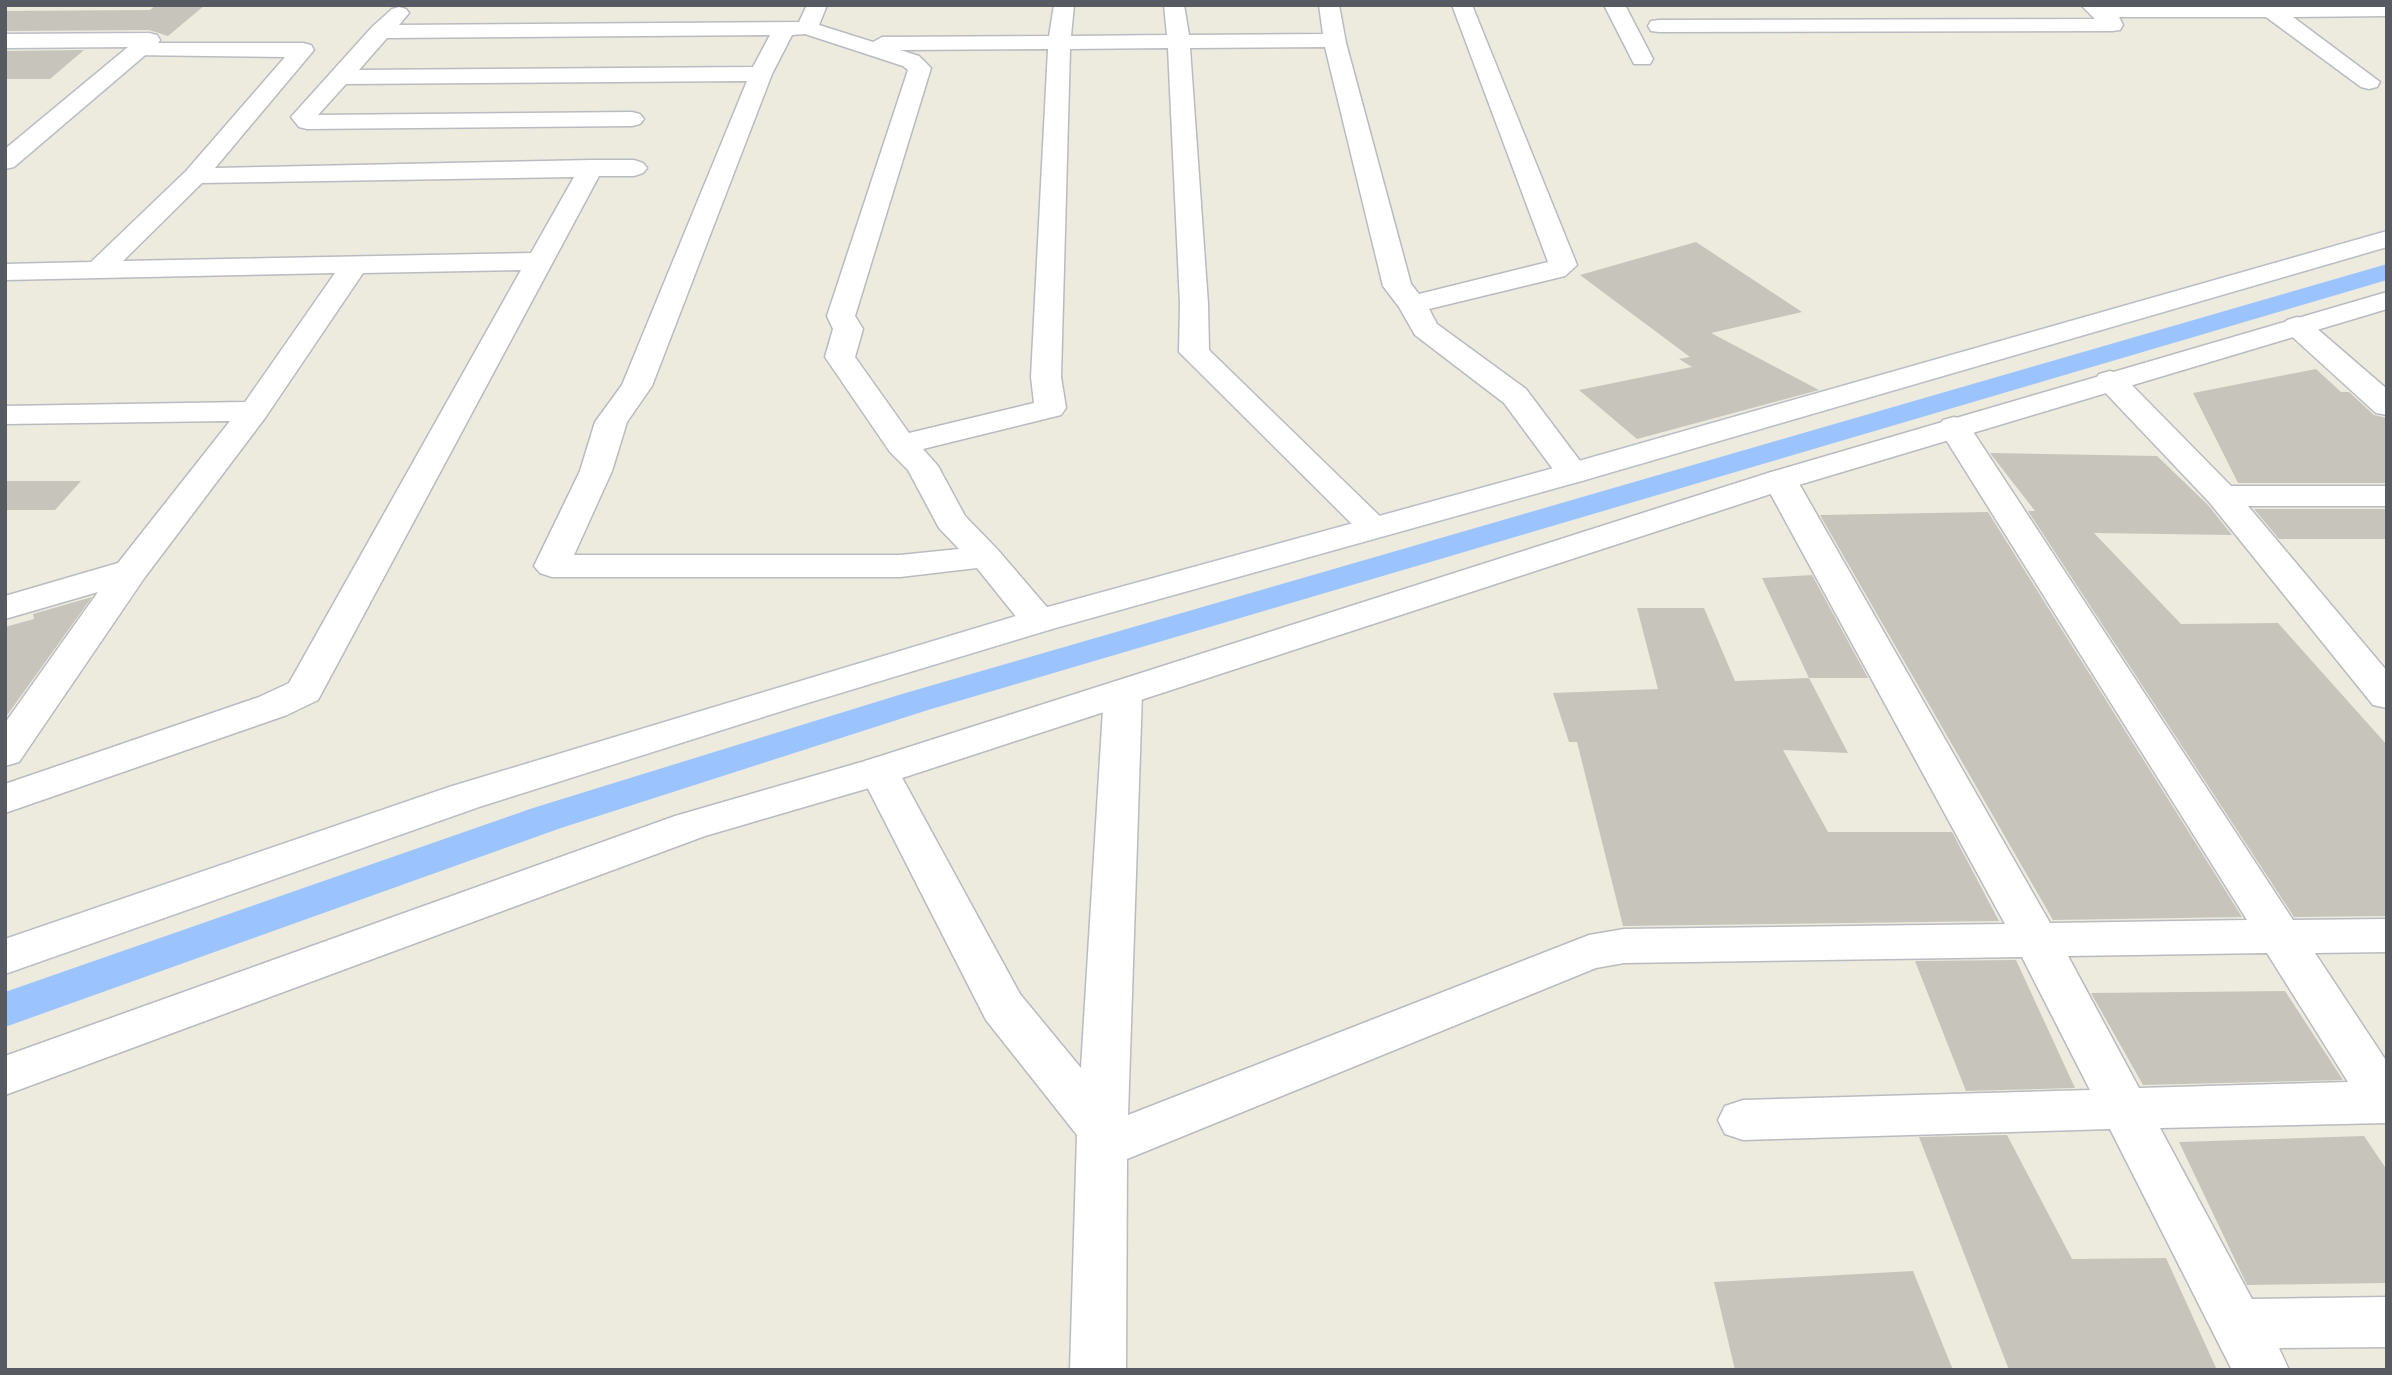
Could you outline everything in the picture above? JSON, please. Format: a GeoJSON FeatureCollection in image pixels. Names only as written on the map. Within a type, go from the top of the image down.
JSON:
{"type":"FeatureCollection","features":[{"type":"Feature","properties":{"kind":"street"},"geometry":{"type":"LineString","coordinates":[[901,445],[1050,408],[1046,377],[1059,43],[1064,5]]}},
{"type":"Feature","properties":{"kind":"street"},"geometry":{"type":"LineString","coordinates":[[1174,5],[1179,41],[1194,304],[1194,352],[1374,527]]}},
{"type":"Feature","properties":{"kind":"street"},"geometry":{"type":"LineString","coordinates":[[1329,5],[1334,40],[1397,286],[1412,304],[1424,329],[1516,396],[1573,473]]}},
{"type":"Feature","properties":{"kind":"street"},"geometry":{"type":"LineString","coordinates":[[1412,304],[1555,270],[1563,265],[1462,5]]}},
{"type":"Feature","properties":{"kind":"street"},"geometry":{"type":"LineString","coordinates":[[1614,5],[1643,60]]}},
{"type":"Feature","properties":{"kind":"street"},"geometry":{"type":"LineString","coordinates":[[1782,5],[1800,26]]}},
{"type":"Feature","properties":{"kind":"street"},"geometry":{"type":"LineString","coordinates":[[1659,26],[2112,26],[2113,23],[2094,8]]}},
{"type":"Feature","properties":{"kind":"street"},"geometry":{"type":"LineString","coordinates":[[2094,8],[2387,10]]}},
{"type":"Feature","properties":{"kind":"street"},"geometry":{"type":"LineString","coordinates":[[2270,10],[2369,82]]}},
{"type":"Feature","properties":{"kind":"street"},"geometry":{"type":"LineString","coordinates":[[399,13],[303,117],[307,122],[632,119]]}},
{"type":"Feature","properties":{"kind":"street"},"geometry":{"type":"LineString","coordinates":[[380,32],[802,21],[911,61],[920,68],[841,316],[848,329],[840,357],[901,445],[922,466],[951,521],[986,557],[1039,621]]}},
{"type":"Feature","properties":{"kind":"street"},"geometry":{"type":"LineString","coordinates":[[802,21],[761,74],[637,386],[611,422],[597,471],[552,566],[901,566],[986,557]]}},
{"type":"Feature","properties":{"kind":"street"},"geometry":{"type":"LineString","coordinates":[[862,44],[1334,40]]}},
{"type":"Feature","properties":{"kind":"street"},"geometry":{"type":"LineString","coordinates":[[5,41],[303,50],[195,176],[100,269]]}},
{"type":"Feature","properties":{"kind":"street"},"geometry":{"type":"LineString","coordinates":[[5,51],[111,45]]}},
{"type":"Feature","properties":{"kind":"street"},"geometry":{"type":"LineString","coordinates":[[5,137],[111,45]]}},
{"type":"Feature","properties":{"kind":"street"},"geometry":{"type":"LineString","coordinates":[[5,162],[143,45]]}},
{"type":"Feature","properties":{"kind":"street"},"geometry":{"type":"LineString","coordinates":[[342,77],[761,74]]}},
{"type":"Feature","properties":{"kind":"street"},"geometry":{"type":"LineString","coordinates":[[5,799],[273,706],[304,691],[591,168]]}},
{"type":"Feature","properties":{"kind":"street"},"geometry":{"type":"LineString","coordinates":[[195,176],[634,168]]}},
{"type":"Feature","properties":{"kind":"street"},"geometry":{"type":"LineString","coordinates":[[5,957],[464,797],[1039,621],[1573,473],[2387,239]]}},
{"type":"Feature","properties":{"kind":"street"},"geometry":{"type":"LineString","coordinates":[[5,272],[538,261]]}},
{"type":"Feature","properties":{"kind":"street"},"geometry":{"type":"LineString","coordinates":[[5,753],[131,571],[254,411],[355,265]]}},
{"type":"Feature","properties":{"kind":"street"},"geometry":{"type":"LineString","coordinates":[[5,1076],[691,827],[1123,694],[1780,480],[2109,380],[2387,300]]}},
{"type":"Feature","properties":{"kind":"street"},"geometry":{"type":"LineString","coordinates":[[2297,326],[2387,406]]}},
{"type":"Feature","properties":{"kind":"street"},"geometry":{"type":"LineString","coordinates":[[2109,380],[2222,496],[2387,696]]}},
{"type":"Feature","properties":{"kind":"street"},"geometry":{"type":"LineString","coordinates":[[5,415],[254,411]]}},
{"type":"Feature","properties":{"kind":"street"},"geometry":{"type":"LineString","coordinates":[[1954,427],[2386,1102]]}},
{"type":"Feature","properties":{"kind":"street"},"geometry":{"type":"LineString","coordinates":[[1780,480],[2037,941],[2249,1347],[2387,1322]]}},
{"type":"Feature","properties":{"kind":"street"},"geometry":{"type":"LineString","coordinates":[[2222,496],[2387,496]]}},
{"type":"Feature","properties":{"kind":"street"},"geometry":{"type":"LineString","coordinates":[[5,608],[131,571]]}},
{"type":"Feature","properties":{"kind":"street"},"geometry":{"type":"LineString","coordinates":[[1098,1370],[1102,1139],[1123,694]]}},
{"type":"Feature","properties":{"kind":"street"},"geometry":{"type":"LineString","coordinates":[[878,771],[1003,1007],[1102,1139]]}},
{"type":"Feature","properties":{"kind":"street"},"geometry":{"type":"LineString","coordinates":[[1102,1139],[1589,952],[1624,946],[2387,935]]}},
{"type":"Feature","properties":{"kind":"street"},"geometry":{"type":"LineString","coordinates":[[1742,1120],[2386,1102]]}},
{"type":"Feature","properties":{"kind":"building"},"geometry":{"type":"Polygon","coordinates":[[[156,5],[205,5],[168,36],[149,30],[5,31],[5,11],[150,10],[156,5]]]}},
{"type":"Feature","properties":{"kind":"building"},"geometry":{"type":"Polygon","coordinates":[[[84,50],[50,79],[5,79],[5,51],[84,50]]]}},
{"type":"Feature","properties":{"kind":"building"},"geometry":{"type":"Polygon","coordinates":[[[1696,242],[1802,312],[1711,333],[1819,390],[1637,439],[1579,390],[1692,367],[1679,359],[1690,357],[1580,275],[1696,242]]]}},
{"type":"Feature","properties":{"kind":"building"},"geometry":{"type":"Polygon","coordinates":[[[2316,369],[2341,392],[2349,392],[2374,415],[2387,418],[2387,483],[2238,483],[2193,393],[2316,369]]]}},
{"type":"Feature","properties":{"kind":"building"},"geometry":{"type":"Polygon","coordinates":[[[1990,453],[2157,456],[2208,505],[2232,535],[2094,533],[2181,624],[2278,623],[2387,745],[2387,916],[2294,917],[2028,511],[2035,511],[1990,453]]]}},
{"type":"Feature","properties":{"kind":"building"},"geometry":{"type":"Polygon","coordinates":[[[5,481],[81,481],[55,510],[5,510],[5,481]]]}},
{"type":"Feature","properties":{"kind":"building"},"geometry":{"type":"Polygon","coordinates":[[[2254,509],[2387,509],[2387,539],[2279,539],[2254,509]]]}},
{"type":"Feature","properties":{"kind":"building"},"geometry":{"type":"Polygon","coordinates":[[[1988,512],[2242,917],[2053,920],[1820,515],[1988,512]]]}},
{"type":"Feature","properties":{"kind":"building"},"geometry":{"type":"Polygon","coordinates":[[[1812,575],[1868,678],[1809,678],[1762,578],[1812,575]]]}},
{"type":"Feature","properties":{"kind":"building"},"geometry":{"type":"Polygon","coordinates":[[[92,597],[5,718],[5,627],[34,619],[33,614],[92,597]]]}},
{"type":"Feature","properties":{"kind":"building"},"geometry":{"type":"Polygon","coordinates":[[[1637,608],[1704,608],[1735,681],[1809,678],[1848,753],[1783,750],[1828,832],[1952,832],[1999,921],[1623,926],[1577,742],[1569,742],[1553,693],[1658,689],[1637,608]]]}},
{"type":"Feature","properties":{"kind":"building"},"geometry":{"type":"Polygon","coordinates":[[[2016,960],[2075,1088],[1966,1091],[1915,961],[2016,960]]]}},
{"type":"Feature","properties":{"kind":"building"},"geometry":{"type":"Polygon","coordinates":[[[2285,991],[2343,1080],[2143,1085],[2091,993],[2285,991]]]}},
{"type":"Feature","properties":{"kind":"building"},"geometry":{"type":"Polygon","coordinates":[[[2007,1135],[2072,1259],[2166,1258],[2217,1370],[2009,1370],[1919,1137],[2007,1135]]]}},
{"type":"Feature","properties":{"kind":"building"},"geometry":{"type":"Polygon","coordinates":[[[2364,1136],[2387,1170],[2387,1283],[2247,1285],[2179,1142],[2364,1136]]]}},
{"type":"Feature","properties":{"kind":"building"},"geometry":{"type":"Polygon","coordinates":[[[1913,1271],[1953,1370],[1735,1370],[1714,1282],[1913,1271]]]}},
{"type":"Feature","properties":{"kind":"waterway"},"geometry":{"type":"LineString","coordinates":[[5,1010],[547,818],[915,702],[2387,272]]}}]}
